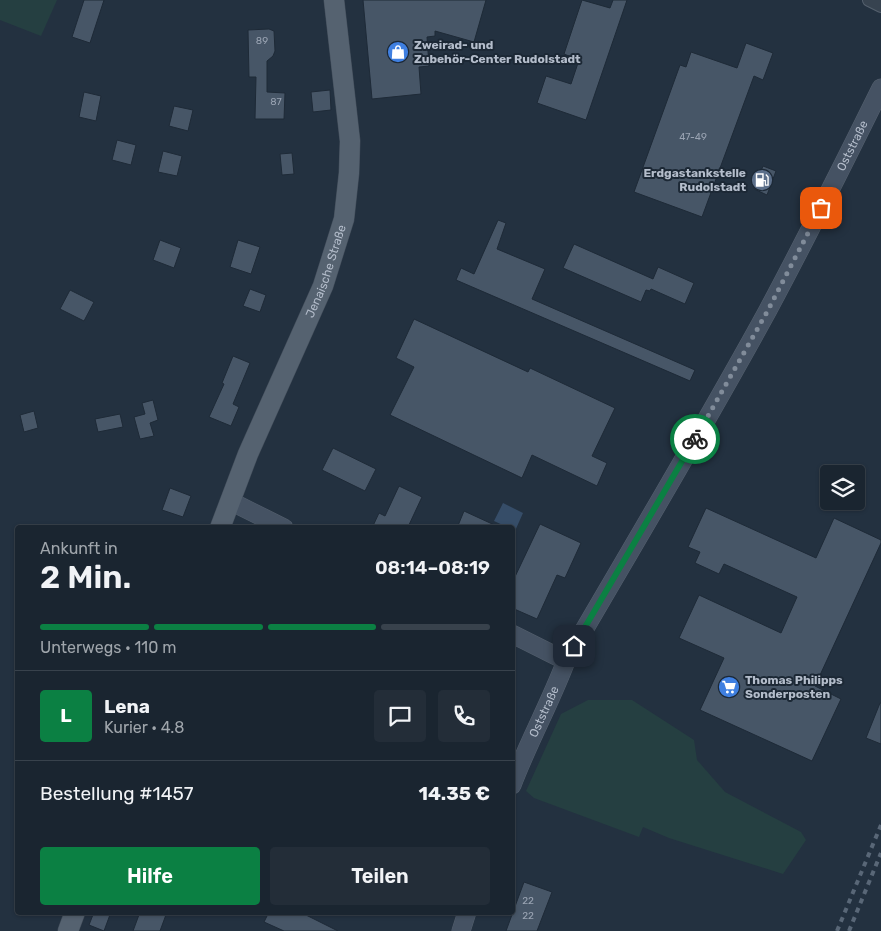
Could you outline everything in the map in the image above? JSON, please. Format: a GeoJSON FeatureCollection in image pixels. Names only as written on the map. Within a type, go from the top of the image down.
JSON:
{"type":"FeatureCollection","features":[{"type":"Feature","properties":{"kind":"main road","name":"Jenaische Straße"},"geometry":{"type":"LineString","coordinates":[[221,525],[248,454],[323,286],[344,219],[350,141],[334,0]]}},
{"type":"Feature","properties":{"kind":"main road"},"geometry":{"type":"LineString","coordinates":[[68,931],[74,915]]}},
{"type":"Feature","properties":{"kind":"street"},"geometry":{"type":"LineString","coordinates":[[869,0],[881,6]]}},
{"type":"Feature","properties":{"kind":"street","name":"Oststraße"},"geometry":{"type":"LineString","coordinates":[[515,777],[558,683],[566,661],[704,425],[767,312],[840,174],[881,88]]}},
{"type":"Feature","properties":{"kind":"street"},"geometry":{"type":"LineString","coordinates":[[230,501],[278,525]]}},
{"type":"Feature","properties":{"kind":"street"},"geometry":{"type":"LineString","coordinates":[[515,636],[566,661]]}},
{"type":"Feature","properties":{"kind":"street"},"geometry":{"type":"LineString","coordinates":[[461,931],[466,915]]}},
{"type":"Feature","properties":{"kind":"green space"},"geometry":{"type":"Polygon","coordinates":[[[0,0],[57,0],[41,36],[0,20],[0,0]]]}},
{"type":"Feature","properties":{"kind":"green space"},"geometry":{"type":"Polygon","coordinates":[[[588,700],[632,700],[694,740],[697,760],[725,792],[801,832],[806,840],[783,874],[669,838],[643,827],[639,837],[534,798],[526,791],[561,714],[588,700]]]}},
{"type":"Feature","properties":{"kind":"water"},"geometry":{"type":"Polygon","coordinates":[[[503,503],[523,513],[515,531],[515,525],[503,525],[494,521],[503,503]]]}},
{"type":"Feature","properties":{"kind":"building"},"geometry":{"type":"Polygon","coordinates":[[[84,0],[104,0],[90,43],[72,37],[84,0]]]}},
{"type":"Feature","properties":{"kind":"building","name":"Zweirad- und Zubehör-Center Rudolstadt"},"geometry":{"type":"Polygon","coordinates":[[[363,0],[486,0],[474,42],[435,31],[435,36],[427,37],[429,66],[419,67],[421,94],[372,99],[363,0]]]}},
{"type":"Feature","properties":{"kind":"building"},"geometry":{"type":"Polygon","coordinates":[[[582,0],[610,8],[613,0],[627,0],[586,120],[537,103],[546,76],[571,84],[579,60],[564,54],[582,0]]]}},
{"type":"Feature","properties":{"kind":"building"},"geometry":{"type":"Polygon","coordinates":[[[269,29],[274,31],[275,51],[273,56],[267,61],[267,92],[285,93],[284,119],[255,119],[256,77],[249,77],[248,30],[269,29]]]}},
{"type":"Feature","properties":{"kind":"building"},"geometry":{"type":"Polygon","coordinates":[[[746,43],[773,53],[763,80],[754,76],[702,217],[634,192],[680,65],[686,67],[691,52],[737,68],[746,43]]]}},
{"type":"Feature","properties":{"kind":"building"},"geometry":{"type":"Polygon","coordinates":[[[330,90],[331,110],[313,112],[311,92],[330,90]]]}},
{"type":"Feature","properties":{"kind":"building"},"geometry":{"type":"Polygon","coordinates":[[[84,92],[101,96],[96,121],[79,117],[84,92]]]}},
{"type":"Feature","properties":{"kind":"building"},"geometry":{"type":"Polygon","coordinates":[[[174,106],[193,110],[188,131],[169,126],[174,106]]]}},
{"type":"Feature","properties":{"kind":"building"},"geometry":{"type":"Polygon","coordinates":[[[117,140],[136,145],[131,165],[112,160],[117,140]]]}},
{"type":"Feature","properties":{"kind":"building"},"geometry":{"type":"Polygon","coordinates":[[[163,151],[182,156],[177,176],[158,172],[163,151]]]}},
{"type":"Feature","properties":{"kind":"building"},"geometry":{"type":"Polygon","coordinates":[[[292,153],[294,174],[282,175],[280,154],[292,153]]]}},
{"type":"Feature","properties":{"kind":"building"},"geometry":{"type":"Polygon","coordinates":[[[763,166],[776,171],[767,195],[754,189],[763,166]]]}},
{"type":"Feature","properties":{"kind":"building"},"geometry":{"type":"Polygon","coordinates":[[[498,220],[506,223],[497,249],[545,269],[532,299],[695,370],[690,381],[456,280],[461,268],[474,274],[498,220]]]}},
{"type":"Feature","properties":{"kind":"building"},"geometry":{"type":"Polygon","coordinates":[[[160,240],[181,248],[174,268],[153,260],[160,240]]]}},
{"type":"Feature","properties":{"kind":"building"},"geometry":{"type":"Polygon","coordinates":[[[238,240],[260,247],[251,274],[230,267],[238,240]]]}},
{"type":"Feature","properties":{"kind":"building"},"geometry":{"type":"Polygon","coordinates":[[[574,244],[653,279],[658,267],[694,283],[685,304],[651,289],[650,291],[646,290],[641,302],[563,268],[574,244]]]}},
{"type":"Feature","properties":{"kind":"building"},"geometry":{"type":"Polygon","coordinates":[[[250,289],[266,295],[260,312],[243,306],[250,289]]]}},
{"type":"Feature","properties":{"kind":"building"},"geometry":{"type":"Polygon","coordinates":[[[70,290],[94,302],[84,321],[60,309],[70,290]]]}},
{"type":"Feature","properties":{"kind":"building"},"geometry":{"type":"Polygon","coordinates":[[[414,319],[528,372],[530,368],[615,408],[592,456],[607,463],[597,486],[532,455],[522,478],[390,415],[414,367],[396,358],[414,319]]]}},
{"type":"Feature","properties":{"kind":"building"},"geometry":{"type":"Polygon","coordinates":[[[233,356],[250,363],[233,404],[239,407],[231,426],[209,417],[224,384],[222,383],[233,356]]]}},
{"type":"Feature","properties":{"kind":"building"},"geometry":{"type":"Polygon","coordinates":[[[153,400],[158,420],[150,423],[154,436],[140,439],[134,417],[145,414],[142,403],[153,400]]]}},
{"type":"Feature","properties":{"kind":"building"},"geometry":{"type":"Polygon","coordinates":[[[34,411],[38,428],[24,432],[20,415],[34,411]]]}},
{"type":"Feature","properties":{"kind":"building"},"geometry":{"type":"Polygon","coordinates":[[[120,414],[123,427],[98,432],[95,419],[120,414]]]}},
{"type":"Feature","properties":{"kind":"building"},"geometry":{"type":"Polygon","coordinates":[[[333,448],[376,469],[365,491],[322,470],[333,448]]]}},
{"type":"Feature","properties":{"kind":"building"},"geometry":{"type":"Polygon","coordinates":[[[399,486],[422,497],[409,525],[373,525],[379,513],[385,516],[399,486]]]}},
{"type":"Feature","properties":{"kind":"building"},"geometry":{"type":"Polygon","coordinates":[[[170,488],[191,496],[183,517],[162,510],[170,488]]]}},
{"type":"Feature","properties":{"kind":"building"},"geometry":{"type":"Polygon","coordinates":[[[706,508],[816,558],[834,518],[881,540],[815,686],[841,699],[812,761],[700,710],[724,658],[679,638],[699,595],[781,633],[797,597],[724,564],[719,574],[695,563],[700,552],[688,547],[706,508]]]}},
{"type":"Feature","properties":{"kind":"building"},"geometry":{"type":"Polygon","coordinates":[[[464,511],[494,525],[458,525],[464,511]]]}},
{"type":"Feature","properties":{"kind":"building"},"geometry":{"type":"Polygon","coordinates":[[[540,524],[581,543],[565,578],[557,575],[537,619],[515,609],[515,577],[540,524]]]}},
{"type":"Feature","properties":{"kind":"building"},"geometry":{"type":"Polygon","coordinates":[[[881,703],[881,744],[866,738],[881,703]]]}},
{"type":"Feature","properties":{"kind":"building"},"geometry":{"type":"Polygon","coordinates":[[[524,882],[552,892],[537,931],[506,931],[512,915],[515,915],[515,906],[524,882]]]}},
{"type":"Feature","properties":{"kind":"building"},"geometry":{"type":"Polygon","coordinates":[[[93,915],[110,915],[104,931],[89,925],[93,915]]]}},
{"type":"Feature","properties":{"kind":"building"},"geometry":{"type":"Polygon","coordinates":[[[139,915],[166,915],[160,931],[133,931],[139,915]]]}},
{"type":"Feature","properties":{"kind":"building"},"geometry":{"type":"Polygon","coordinates":[[[268,915],[306,915],[338,931],[284,931],[264,922],[268,915]]]}},
{"type":"Feature","properties":{"kind":"railway"},"geometry":{"type":"LineString","coordinates":[[837,931],[881,825]]}},
{"type":"Feature","properties":{"kind":"railway"},"geometry":{"type":"LineString","coordinates":[[849,931],[881,853]]}},
{"type":"Feature","properties":{"kind":"way so far"},"geometry":{"type":"LineString","coordinates":[[695,439],[767,312],[821,208]]}},
{"type":"Feature","properties":{"kind":"place","name":"Zweirad- und Zubehör-Center Rudolstadt"},"geometry":{"type":"Point","coordinates":[398,52]}},
{"type":"Feature","properties":{"kind":"place","name":"Erdgastankstelle Rudolstadt"},"geometry":{"type":"Point","coordinates":[762,180]}},
{"type":"Feature","properties":{"kind":"place","name":"Thomas Philipps Sonderposten"},"geometry":{"type":"Point","coordinates":[729,687]}},
{"type":"Feature","properties":{"kind":"route"},"geometry":{"type":"LineString","coordinates":[[574,646],[695,439]]}}]}
